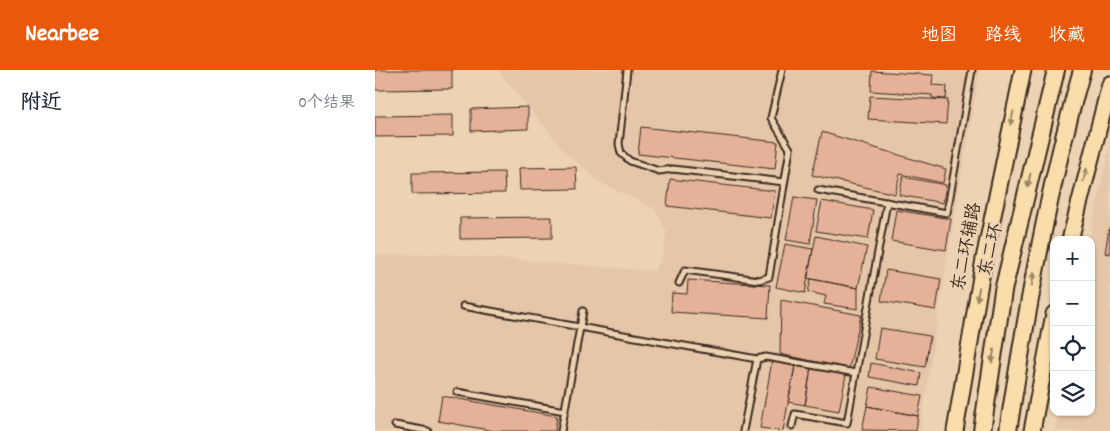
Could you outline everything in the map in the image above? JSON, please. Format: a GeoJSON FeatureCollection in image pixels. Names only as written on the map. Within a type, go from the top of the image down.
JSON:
{"type":"FeatureCollection","features":[{"type":"Feature","properties":{"kind":"highway"},"geometry":{"type":"LineString","coordinates":[[1008,431],[1025,317],[1049,196],[1081,70]]}},
{"type":"Feature","properties":{"kind":"highway","name":"东二环"},"geometry":{"type":"LineString","coordinates":[[982,431],[1003,291],[1054,76]]}},
{"type":"Feature","properties":{"kind":"main road","name":"东二环辅路"},"geometry":{"type":"LineString","coordinates":[[955,431],[984,259],[1023,70]]}},
{"type":"Feature","properties":{"kind":"main road"},"geometry":{"type":"LineString","coordinates":[[1071,236],[1110,84]]}},
{"type":"Feature","properties":{"kind":"main road"},"geometry":{"type":"LineString","coordinates":[[1032,431],[1052,326]]}},
{"type":"Feature","properties":{"kind":"lane"},"geometry":{"type":"LineString","coordinates":[[627,70],[619,144],[621,154],[630,161],[659,171],[673,169],[784,182]]}},
{"type":"Feature","properties":{"kind":"lane"},"geometry":{"type":"LineString","coordinates":[[679,283],[685,270],[759,280],[769,277],[790,149],[771,118],[781,70]]}},
{"type":"Feature","properties":{"kind":"lane"},"geometry":{"type":"LineString","coordinates":[[818,190],[947,213],[972,70]]}},
{"type":"Feature","properties":{"kind":"lane"},"geometry":{"type":"LineString","coordinates":[[793,426],[795,414],[847,423],[887,202]]}},
{"type":"Feature","properties":{"kind":"lane"},"geometry":{"type":"LineString","coordinates":[[463,306],[757,359],[766,357],[856,372]]}},
{"type":"Feature","properties":{"kind":"lane"},"geometry":{"type":"LineString","coordinates":[[561,431],[583,311]]}},
{"type":"Feature","properties":{"kind":"lane"},"geometry":{"type":"LineString","coordinates":[[743,431],[757,359]]}},
{"type":"Feature","properties":{"kind":"lane"},"geometry":{"type":"LineString","coordinates":[[457,392],[565,411]]}},
{"type":"Feature","properties":{"kind":"lane"},"geometry":{"type":"LineString","coordinates":[[395,425],[428,431]]}},
{"type":"Feature","properties":{"kind":"shaded area"},"geometry":{"type":"Polygon","coordinates":[[[498,70],[980,70],[950,241],[920,431],[375,431],[375,255],[444,254],[655,271],[662,256],[667,233],[655,209],[599,182],[565,152],[498,70]]]}},
{"type":"Feature","properties":{"kind":"shaded area"},"geometry":{"type":"Polygon","coordinates":[[[1110,146],[1110,431],[1055,431],[1057,416],[1095,416],[1095,236],[1090,236],[1110,146]]]}},
{"type":"Feature","properties":{"kind":"building"},"geometry":{"type":"Polygon","coordinates":[[[375,70],[452,70],[452,89],[375,90],[375,70]]]}},
{"type":"Feature","properties":{"kind":"building"},"geometry":{"type":"Polygon","coordinates":[[[872,71],[933,75],[932,85],[947,86],[946,99],[932,98],[932,95],[871,91],[872,71]]]}},
{"type":"Feature","properties":{"kind":"building"},"geometry":{"type":"Polygon","coordinates":[[[870,96],[948,100],[946,124],[868,119],[870,96]]]}},
{"type":"Feature","properties":{"kind":"building"},"geometry":{"type":"Polygon","coordinates":[[[528,107],[528,129],[471,131],[471,109],[528,107]]]}},
{"type":"Feature","properties":{"kind":"building"},"geometry":{"type":"Polygon","coordinates":[[[453,115],[453,136],[375,137],[375,116],[453,115]]]}},
{"type":"Feature","properties":{"kind":"building"},"geometry":{"type":"Polygon","coordinates":[[[641,127],[778,142],[775,169],[638,154],[641,127]]]}},
{"type":"Feature","properties":{"kind":"building"},"geometry":{"type":"Polygon","coordinates":[[[822,132],[946,169],[943,183],[900,174],[895,194],[812,175],[822,132]]]}},
{"type":"Feature","properties":{"kind":"building"},"geometry":{"type":"Polygon","coordinates":[[[576,167],[577,189],[520,190],[519,168],[576,167]]]}},
{"type":"Feature","properties":{"kind":"building"},"geometry":{"type":"Polygon","coordinates":[[[504,172],[505,193],[412,194],[412,173],[504,172]]]}},
{"type":"Feature","properties":{"kind":"building"},"geometry":{"type":"Polygon","coordinates":[[[903,177],[946,185],[943,203],[899,195],[903,177]]]}},
{"type":"Feature","properties":{"kind":"building"},"geometry":{"type":"Polygon","coordinates":[[[670,179],[775,191],[771,218],[667,206],[670,179]]]}},
{"type":"Feature","properties":{"kind":"building"},"geometry":{"type":"Polygon","coordinates":[[[794,197],[817,200],[810,244],[786,240],[794,197]]]}},
{"type":"Feature","properties":{"kind":"building"},"geometry":{"type":"Polygon","coordinates":[[[822,201],[873,210],[868,239],[816,231],[822,201]]]}},
{"type":"Feature","properties":{"kind":"building"},"geometry":{"type":"Polygon","coordinates":[[[896,210],[951,219],[946,250],[891,241],[896,210]]]}},
{"type":"Feature","properties":{"kind":"building"},"geometry":{"type":"Polygon","coordinates":[[[552,217],[552,238],[460,239],[460,218],[552,217]]]}},
{"type":"Feature","properties":{"kind":"building"},"geometry":{"type":"Polygon","coordinates":[[[1110,228],[1110,254],[1105,253],[1110,228]]]}},
{"type":"Feature","properties":{"kind":"building"},"geometry":{"type":"Polygon","coordinates":[[[816,236],[867,247],[858,288],[807,278],[816,236]]]}},
{"type":"Feature","properties":{"kind":"building"},"geometry":{"type":"Polygon","coordinates":[[[785,244],[813,249],[805,293],[776,287],[785,244]]]}},
{"type":"Feature","properties":{"kind":"building"},"geometry":{"type":"Polygon","coordinates":[[[886,270],[941,279],[936,310],[881,301],[886,270]]]}},
{"type":"Feature","properties":{"kind":"building"},"geometry":{"type":"Polygon","coordinates":[[[811,279],[858,288],[858,309],[824,304],[826,296],[808,292],[811,279]]]}},
{"type":"Feature","properties":{"kind":"building"},"geometry":{"type":"Polygon","coordinates":[[[688,280],[770,285],[768,318],[671,312],[672,293],[687,294],[688,280]]]}},
{"type":"Feature","properties":{"kind":"building"},"geometry":{"type":"Polygon","coordinates":[[[781,300],[861,315],[849,369],[780,354],[781,300]]]}},
{"type":"Feature","properties":{"kind":"building"},"geometry":{"type":"Polygon","coordinates":[[[880,328],[930,336],[925,367],[875,359],[880,328]]]}},
{"type":"Feature","properties":{"kind":"building"},"geometry":{"type":"Polygon","coordinates":[[[772,361],[795,366],[783,431],[760,428],[772,361]]]}},
{"type":"Feature","properties":{"kind":"building"},"geometry":{"type":"Polygon","coordinates":[[[871,363],[921,373],[919,386],[869,377],[871,363]]]}},
{"type":"Feature","properties":{"kind":"building"},"geometry":{"type":"Polygon","coordinates":[[[795,366],[811,368],[805,405],[788,402],[795,366]]]}},
{"type":"Feature","properties":{"kind":"building"},"geometry":{"type":"Polygon","coordinates":[[[811,368],[846,375],[839,411],[805,405],[811,368]]]}},
{"type":"Feature","properties":{"kind":"building"},"geometry":{"type":"Polygon","coordinates":[[[871,387],[922,396],[918,416],[867,406],[871,387]]]}},
{"type":"Feature","properties":{"kind":"building"},"geometry":{"type":"Polygon","coordinates":[[[442,396],[557,416],[555,431],[495,431],[438,421],[442,396]]]}},
{"type":"Feature","properties":{"kind":"building"},"geometry":{"type":"Polygon","coordinates":[[[867,406],[918,416],[916,431],[862,430],[867,406]]]}}]}
